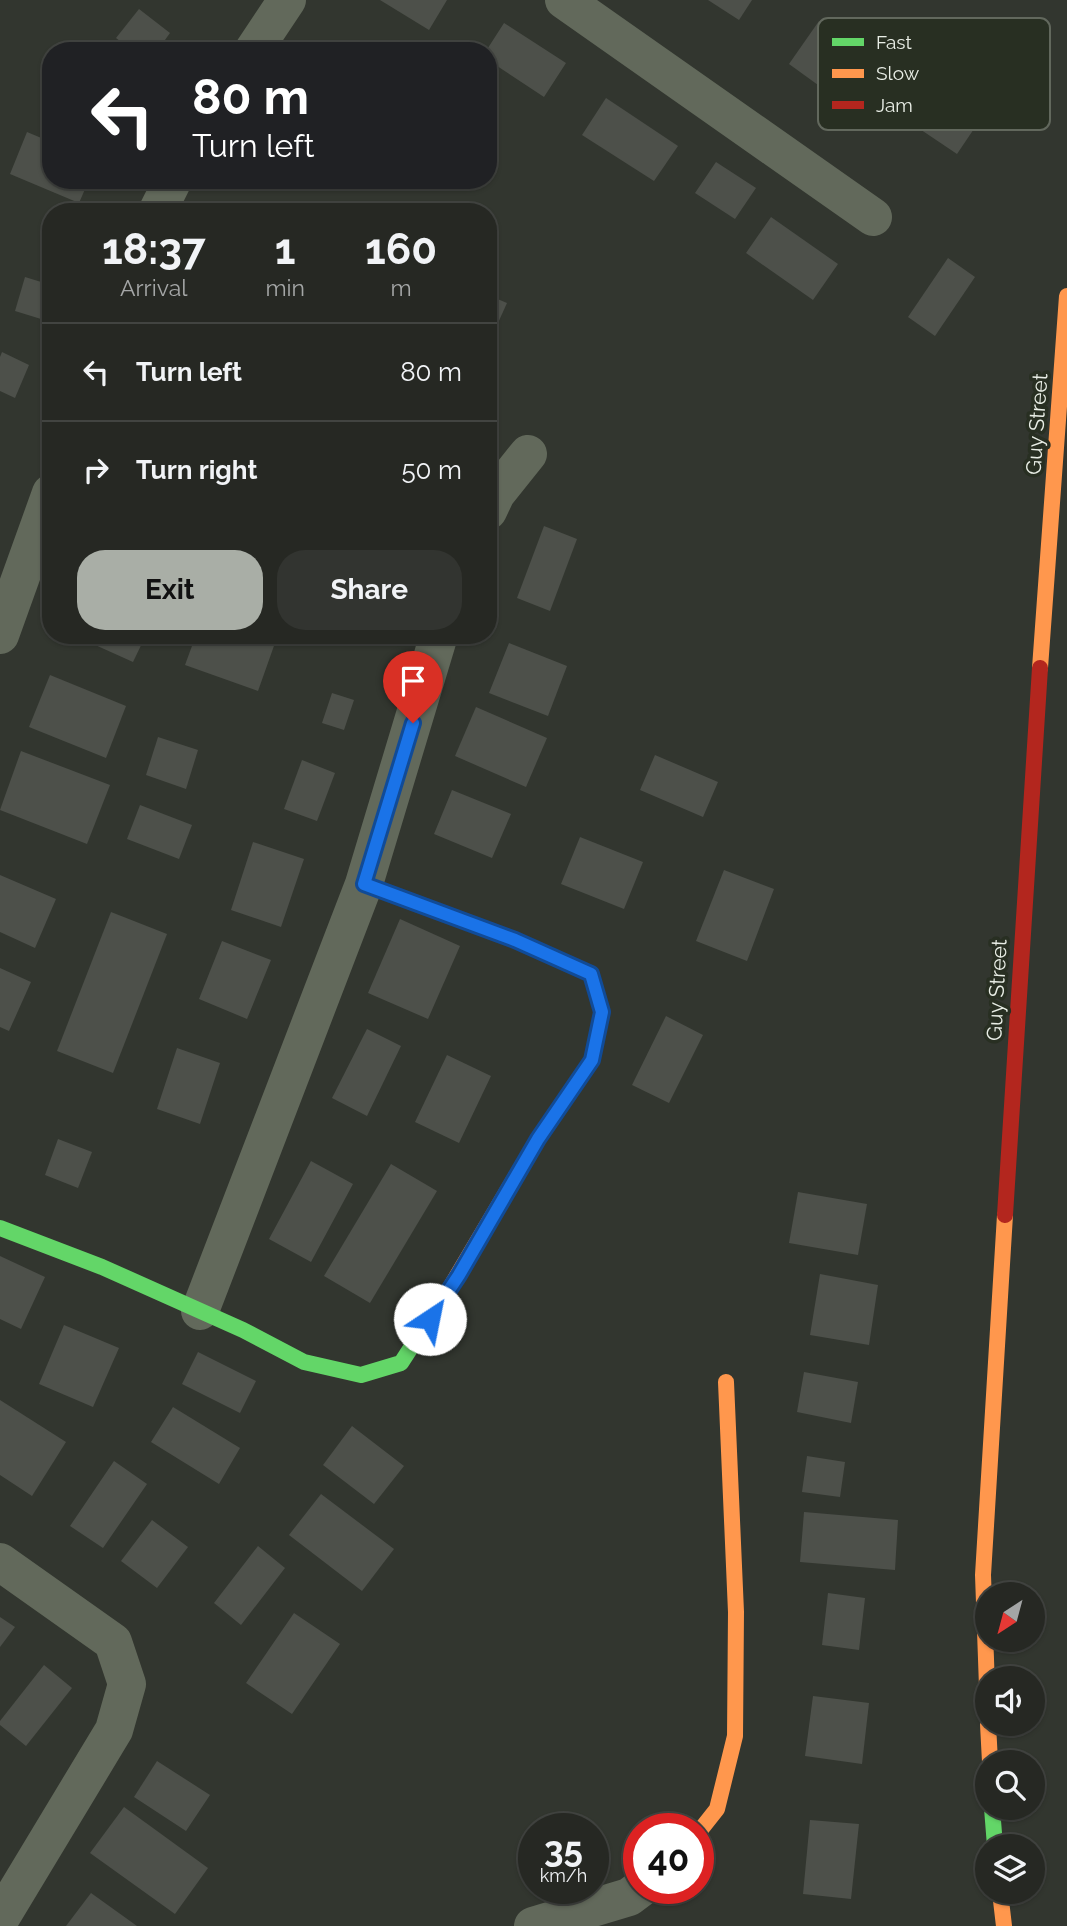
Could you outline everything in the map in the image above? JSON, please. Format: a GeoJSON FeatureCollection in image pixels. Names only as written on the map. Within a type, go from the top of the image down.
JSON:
{"type":"FeatureCollection","features":[{"type":"Feature","properties":{"kind":"street"},"geometry":{"type":"LineString","coordinates":[[259,42],[287,0]]}},
{"type":"Feature","properties":{"kind":"street"},"geometry":{"type":"LineString","coordinates":[[564,0],[873,217]]}},
{"type":"Feature","properties":{"kind":"street","name":"Guy Street"},"geometry":{"type":"LineString","coordinates":[[986,1666],[983,1575],[1026,858],[1067,296]]}},
{"type":"Feature","properties":{"kind":"street"},"geometry":{"type":"LineString","coordinates":[[497,493],[528,454]]}},
{"type":"Feature","properties":{"kind":"street"},"geometry":{"type":"LineString","coordinates":[[0,635],[42,524]]}},
{"type":"Feature","properties":{"kind":"street"},"geometry":{"type":"LineString","coordinates":[[200,1311],[364,884],[428,644]]}},
{"type":"Feature","properties":{"kind":"street"},"geometry":{"type":"LineString","coordinates":[[0,1228],[102,1267],[243,1330],[304,1362],[361,1375],[401,1363],[459,1275],[538,1139],[592,1060],[602,1012],[591,974],[515,940],[364,884]]}},
{"type":"Feature","properties":{"kind":"street"},"geometry":{"type":"LineString","coordinates":[[714,1813],[735,1736],[736,1612],[726,1382]]}},
{"type":"Feature","properties":{"kind":"street"},"geometry":{"type":"LineString","coordinates":[[0,1562],[113,1642],[127,1684],[114,1730],[0,1920]]}},
{"type":"Feature","properties":{"kind":"street"},"geometry":{"type":"LineString","coordinates":[[533,1926],[623,1899]]}},
{"type":"Feature","properties":{"kind":"street"},"geometry":{"type":"LineString","coordinates":[[1001,1904],[1004,1926]]}},
{"type":"Feature","properties":{"kind":"building"},"geometry":{"type":"Polygon","coordinates":[[[380,0],[447,0],[429,30],[380,0]]]}},
{"type":"Feature","properties":{"kind":"building"},"geometry":{"type":"Polygon","coordinates":[[[708,0],[752,0],[739,20],[708,0]]]}},
{"type":"Feature","properties":{"kind":"building"},"geometry":{"type":"Polygon","coordinates":[[[139,9],[170,33],[164,42],[121,42],[116,38],[139,9]]]}},
{"type":"Feature","properties":{"kind":"building"},"geometry":{"type":"Polygon","coordinates":[[[818,22],[818,85],[789,64],[818,22]]]}},
{"type":"Feature","properties":{"kind":"building"},"geometry":{"type":"Polygon","coordinates":[[[504,23],[566,63],[544,97],[497,66],[497,42],[492,42],[504,23]]]}},
{"type":"Feature","properties":{"kind":"building"},"geometry":{"type":"Polygon","coordinates":[[[606,98],[678,146],[654,181],[582,135],[606,98]]]}},
{"type":"Feature","properties":{"kind":"building"},"geometry":{"type":"Polygon","coordinates":[[[921,130],[973,130],[957,154],[921,130]]]}},
{"type":"Feature","properties":{"kind":"building"},"geometry":{"type":"Polygon","coordinates":[[[27,132],[42,138],[42,187],[10,174],[27,132]]]}},
{"type":"Feature","properties":{"kind":"building"},"geometry":{"type":"Polygon","coordinates":[[[716,162],[756,188],[735,219],[695,193],[716,162]]]}},
{"type":"Feature","properties":{"kind":"building"},"geometry":{"type":"Polygon","coordinates":[[[46,189],[85,189],[79,203],[46,189]]]}},
{"type":"Feature","properties":{"kind":"building"},"geometry":{"type":"Polygon","coordinates":[[[771,217],[838,264],[813,300],[746,253],[771,217]]]}},
{"type":"Feature","properties":{"kind":"building"},"geometry":{"type":"Polygon","coordinates":[[[948,258],[975,277],[935,336],[908,317],[948,258]]]}},
{"type":"Feature","properties":{"kind":"building"},"geometry":{"type":"Polygon","coordinates":[[[25,277],[42,282],[41,319],[15,311],[25,277]]]}},
{"type":"Feature","properties":{"kind":"building"},"geometry":{"type":"Polygon","coordinates":[[[497,299],[507,303],[497,325],[497,299]]]}},
{"type":"Feature","properties":{"kind":"building"},"geometry":{"type":"Polygon","coordinates":[[[2,352],[29,365],[15,398],[0,391],[2,352]]]}},
{"type":"Feature","properties":{"kind":"building"},"geometry":{"type":"Polygon","coordinates":[[[544,526],[577,539],[550,611],[517,598],[544,526]]]}},
{"type":"Feature","properties":{"kind":"building"},"geometry":{"type":"Polygon","coordinates":[[[509,643],[567,666],[548,716],[489,693],[509,643]]]}},
{"type":"Feature","properties":{"kind":"building"},"geometry":{"type":"Polygon","coordinates":[[[93,644],[142,644],[133,662],[93,644]]]}},
{"type":"Feature","properties":{"kind":"building"},"geometry":{"type":"Polygon","coordinates":[[[193,644],[275,644],[258,691],[185,665],[193,644]]]}},
{"type":"Feature","properties":{"kind":"building"},"geometry":{"type":"Polygon","coordinates":[[[50,675],[126,706],[106,758],[29,727],[50,675]]]}},
{"type":"Feature","properties":{"kind":"building"},"geometry":{"type":"Polygon","coordinates":[[[332,693],[354,700],[344,730],[322,723],[332,693]]]}},
{"type":"Feature","properties":{"kind":"building"},"geometry":{"type":"Polygon","coordinates":[[[476,707],[547,738],[526,787],[455,756],[476,707]]]}},
{"type":"Feature","properties":{"kind":"building"},"geometry":{"type":"Polygon","coordinates":[[[158,737],[198,750],[186,789],[146,775],[158,737]]]}},
{"type":"Feature","properties":{"kind":"building"},"geometry":{"type":"Polygon","coordinates":[[[21,751],[110,785],[87,844],[0,810],[21,751]]]}},
{"type":"Feature","properties":{"kind":"building"},"geometry":{"type":"Polygon","coordinates":[[[655,755],[718,782],[703,817],[640,790],[655,755]]]}},
{"type":"Feature","properties":{"kind":"building"},"geometry":{"type":"Polygon","coordinates":[[[302,760],[335,773],[317,821],[284,809],[302,760]]]}},
{"type":"Feature","properties":{"kind":"building"},"geometry":{"type":"Polygon","coordinates":[[[452,790],[511,814],[492,858],[434,834],[452,790]]]}},
{"type":"Feature","properties":{"kind":"building"},"geometry":{"type":"Polygon","coordinates":[[[140,805],[192,825],[179,859],[127,839],[140,805]]]}},
{"type":"Feature","properties":{"kind":"building"},"geometry":{"type":"Polygon","coordinates":[[[580,837],[643,862],[624,909],[561,884],[580,837]]]}},
{"type":"Feature","properties":{"kind":"building"},"geometry":{"type":"Polygon","coordinates":[[[253,842],[304,859],[281,927],[231,910],[253,842]]]}},
{"type":"Feature","properties":{"kind":"building"},"geometry":{"type":"Polygon","coordinates":[[[724,870],[774,889],[747,961],[696,941],[724,870]]]}},
{"type":"Feature","properties":{"kind":"building"},"geometry":{"type":"Polygon","coordinates":[[[0,875],[56,899],[35,948],[0,932],[0,875]]]}},
{"type":"Feature","properties":{"kind":"building"},"geometry":{"type":"Polygon","coordinates":[[[111,912],[167,934],[113,1073],[57,1051],[111,912]]]}},
{"type":"Feature","properties":{"kind":"building"},"geometry":{"type":"Polygon","coordinates":[[[400,919],[460,946],[428,1019],[368,993],[400,919]]]}},
{"type":"Feature","properties":{"kind":"building"},"geometry":{"type":"Polygon","coordinates":[[[222,941],[271,960],[247,1019],[199,999],[222,941]]]}},
{"type":"Feature","properties":{"kind":"building"},"geometry":{"type":"Polygon","coordinates":[[[0,968],[31,982],[9,1031],[0,1027],[0,968]]]}},
{"type":"Feature","properties":{"kind":"building"},"geometry":{"type":"Polygon","coordinates":[[[666,1016],[703,1035],[669,1103],[632,1085],[666,1016]]]}},
{"type":"Feature","properties":{"kind":"building"},"geometry":{"type":"Polygon","coordinates":[[[367,1029],[401,1046],[367,1116],[332,1098],[367,1029]]]}},
{"type":"Feature","properties":{"kind":"building"},"geometry":{"type":"Polygon","coordinates":[[[177,1048],[220,1063],[200,1124],[157,1109],[177,1048]]]}},
{"type":"Feature","properties":{"kind":"building"},"geometry":{"type":"Polygon","coordinates":[[[447,1055],[491,1076],[459,1143],[415,1122],[447,1055]]]}},
{"type":"Feature","properties":{"kind":"building"},"geometry":{"type":"Polygon","coordinates":[[[58,1139],[92,1152],[78,1188],[45,1175],[58,1139]]]}},
{"type":"Feature","properties":{"kind":"building"},"geometry":{"type":"Polygon","coordinates":[[[311,1161],[353,1184],[311,1262],[269,1239],[311,1161]]]}},
{"type":"Feature","properties":{"kind":"building"},"geometry":{"type":"Polygon","coordinates":[[[391,1164],[437,1191],[370,1303],[324,1276],[391,1164]]]}},
{"type":"Feature","properties":{"kind":"building"},"geometry":{"type":"Polygon","coordinates":[[[798,1192],[867,1204],[858,1255],[789,1243],[798,1192]]]}},
{"type":"Feature","properties":{"kind":"building"},"geometry":{"type":"Polygon","coordinates":[[[0,1256],[45,1277],[21,1329],[0,1319],[0,1256]]]}},
{"type":"Feature","properties":{"kind":"building"},"geometry":{"type":"Polygon","coordinates":[[[820,1274],[878,1285],[869,1345],[810,1335],[820,1274]]]}},
{"type":"Feature","properties":{"kind":"building"},"geometry":{"type":"Polygon","coordinates":[[[64,1325],[119,1348],[93,1407],[39,1384],[64,1325]]]}},
{"type":"Feature","properties":{"kind":"building"},"geometry":{"type":"Polygon","coordinates":[[[198,1352],[256,1381],[240,1413],[182,1384],[198,1352]]]}},
{"type":"Feature","properties":{"kind":"building"},"geometry":{"type":"Polygon","coordinates":[[[804,1372],[858,1382],[851,1423],[797,1412],[804,1372]]]}},
{"type":"Feature","properties":{"kind":"building"},"geometry":{"type":"Polygon","coordinates":[[[0,1400],[66,1442],[32,1496],[0,1475],[0,1400]]]}},
{"type":"Feature","properties":{"kind":"building"},"geometry":{"type":"Polygon","coordinates":[[[173,1407],[240,1448],[219,1484],[151,1442],[173,1407]]]}},
{"type":"Feature","properties":{"kind":"building"},"geometry":{"type":"Polygon","coordinates":[[[352,1426],[404,1466],[374,1504],[323,1465],[352,1426]]]}},
{"type":"Feature","properties":{"kind":"building"},"geometry":{"type":"Polygon","coordinates":[[[807,1456],[845,1462],[840,1497],[802,1492],[807,1456]]]}},
{"type":"Feature","properties":{"kind":"building"},"geometry":{"type":"Polygon","coordinates":[[[114,1461],[147,1484],[103,1548],[70,1526],[114,1461]]]}},
{"type":"Feature","properties":{"kind":"building"},"geometry":{"type":"Polygon","coordinates":[[[321,1494],[394,1549],[362,1591],[289,1535],[321,1494]]]}},
{"type":"Feature","properties":{"kind":"building"},"geometry":{"type":"Polygon","coordinates":[[[804,1512],[898,1520],[895,1570],[800,1562],[804,1512]]]}},
{"type":"Feature","properties":{"kind":"building"},"geometry":{"type":"Polygon","coordinates":[[[152,1520],[188,1547],[157,1588],[121,1561],[152,1520]]]}},
{"type":"Feature","properties":{"kind":"building"},"geometry":{"type":"Polygon","coordinates":[[[258,1546],[285,1568],[241,1625],[214,1603],[258,1546]]]}},
{"type":"Feature","properties":{"kind":"building"},"geometry":{"type":"Polygon","coordinates":[[[828,1593],[865,1598],[859,1650],[822,1645],[828,1593]]]}},
{"type":"Feature","properties":{"kind":"building"},"geometry":{"type":"Polygon","coordinates":[[[294,1613],[340,1644],[292,1714],[246,1683],[294,1613]]]}},
{"type":"Feature","properties":{"kind":"building"},"geometry":{"type":"Polygon","coordinates":[[[0,1617],[15,1627],[0,1647],[0,1617]]]}},
{"type":"Feature","properties":{"kind":"building"},"geometry":{"type":"Polygon","coordinates":[[[44,1665],[72,1688],[26,1746],[0,1725],[0,1721],[44,1665]]]}},
{"type":"Feature","properties":{"kind":"building"},"geometry":{"type":"Polygon","coordinates":[[[813,1696],[869,1703],[862,1764],[805,1756],[813,1696]]]}},
{"type":"Feature","properties":{"kind":"building"},"geometry":{"type":"Polygon","coordinates":[[[157,1761],[210,1795],[186,1831],[134,1797],[157,1761]]]}},
{"type":"Feature","properties":{"kind":"building"},"geometry":{"type":"Polygon","coordinates":[[[124,1807],[208,1868],[175,1914],[90,1853],[124,1807]]]}},
{"type":"Feature","properties":{"kind":"building"},"geometry":{"type":"Polygon","coordinates":[[[810,1820],[859,1824],[851,1899],[803,1894],[810,1820]]]}},
{"type":"Feature","properties":{"kind":"building"},"geometry":{"type":"Polygon","coordinates":[[[91,1893],[137,1926],[66,1926],[91,1893]]]}},
{"type":"Feature","properties":{"kind":"traffic: fast"},"geometry":{"type":"LineString","coordinates":[[0,1228],[102,1267],[243,1330],[304,1362],[361,1375],[401,1363],[451,1286]]}},
{"type":"Feature","properties":{"kind":"traffic: fast"},"geometry":{"type":"LineString","coordinates":[[993,1820],[994,1834]]}},
{"type":"Feature","properties":{"kind":"traffic: slow"},"geometry":{"type":"LineString","coordinates":[[1040,668],[1067,296]]}},
{"type":"Feature","properties":{"kind":"traffic: slow"},"geometry":{"type":"LineString","coordinates":[[364,884],[515,940],[591,974],[602,1012],[592,1060],[538,1139],[451,1286]]}},
{"type":"Feature","properties":{"kind":"traffic: slow"},"geometry":{"type":"LineString","coordinates":[[986,1666],[983,1575],[1005,1215]]}},
{"type":"Feature","properties":{"kind":"traffic: slow"},"geometry":{"type":"LineString","coordinates":[[714,1813],[735,1736],[736,1612],[726,1382]]}},
{"type":"Feature","properties":{"kind":"traffic: slow"},"geometry":{"type":"LineString","coordinates":[[989,1736],[989,1750]]}},
{"type":"Feature","properties":{"kind":"traffic: slow"},"geometry":{"type":"LineString","coordinates":[[1001,1904],[1004,1926]]}},
{"type":"Feature","properties":{"kind":"traffic: jam"},"geometry":{"type":"LineString","coordinates":[[1005,1215],[1040,668]]}},
{"type":"Feature","properties":{"kind":"route"},"geometry":{"type":"LineString","coordinates":[[413,723],[364,884],[515,940],[591,974],[602,1012],[592,1060],[538,1139],[459,1275],[430,1319]]}}]}
